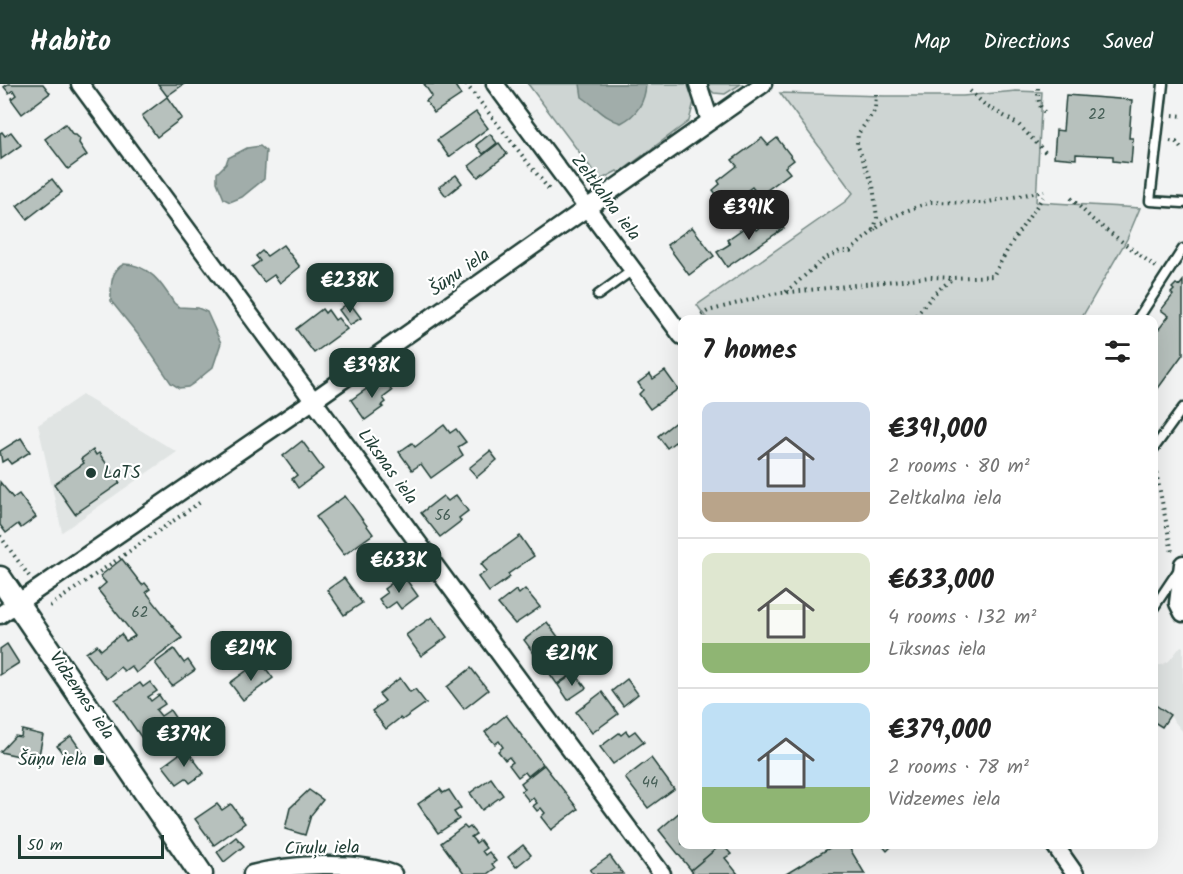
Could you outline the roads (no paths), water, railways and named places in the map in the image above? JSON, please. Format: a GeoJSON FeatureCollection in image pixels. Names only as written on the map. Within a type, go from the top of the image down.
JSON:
{"type":"FeatureCollection","features":[{"type":"Feature","properties":{"kind":"street","name":"Līksnas iela"},"geometry":{"type":"LineString","coordinates":[[81,84],[662,874]]}},
{"type":"Feature","properties":{"kind":"street","name":"Zeltkalna iela"},"geometry":{"type":"LineString","coordinates":[[495,84],[588,206],[678,330]]}},
{"type":"Feature","properties":{"kind":"street"},"geometry":{"type":"LineString","coordinates":[[698,84],[710,121]]}},
{"type":"Feature","properties":{"kind":"street","name":"Šūņu iela"},"geometry":{"type":"LineString","coordinates":[[9,609],[314,400],[763,84]]}},
{"type":"Feature","properties":{"kind":"street"},"geometry":{"type":"LineString","coordinates":[[1182,565],[1178,603],[1183,613]]}},
{"type":"Feature","properties":{"kind":"street","name":"Vidzemes iela"},"geometry":{"type":"LineString","coordinates":[[0,578],[9,609],[201,874]]}},
{"type":"Feature","properties":{"kind":"street"},"geometry":{"type":"LineString","coordinates":[[1058,849],[1075,874]]}},
{"type":"Feature","properties":{"kind":"street","name":"Cīruļu iela"},"geometry":{"type":"LineString","coordinates":[[252,874],[270,869],[348,865],[383,870],[393,874]]}},
{"type":"Feature","properties":{"kind":"lane"},"geometry":{"type":"LineString","coordinates":[[1164,84],[1150,201],[1183,202]]}},
{"type":"Feature","properties":{"kind":"lane"},"geometry":{"type":"LineString","coordinates":[[1140,315],[1183,249]]}},
{"type":"Feature","properties":{"kind":"lane"},"geometry":{"type":"LineString","coordinates":[[598,295],[634,269]]}},
{"type":"Feature","properties":{"kind":"lane"},"geometry":{"type":"LineString","coordinates":[[1158,442],[1183,408]]}},
{"type":"Feature","properties":{"kind":"lane"},"geometry":{"type":"LineString","coordinates":[[1158,600],[1182,565]]}},
{"type":"Feature","properties":{"kind":"place","name":"LaTS"},"geometry":{"type":"Point","coordinates":[91,473]}},
{"type":"Feature","properties":{"kind":"place","name":"Šūņu iela"},"geometry":{"type":"Point","coordinates":[99,760]}}]}
